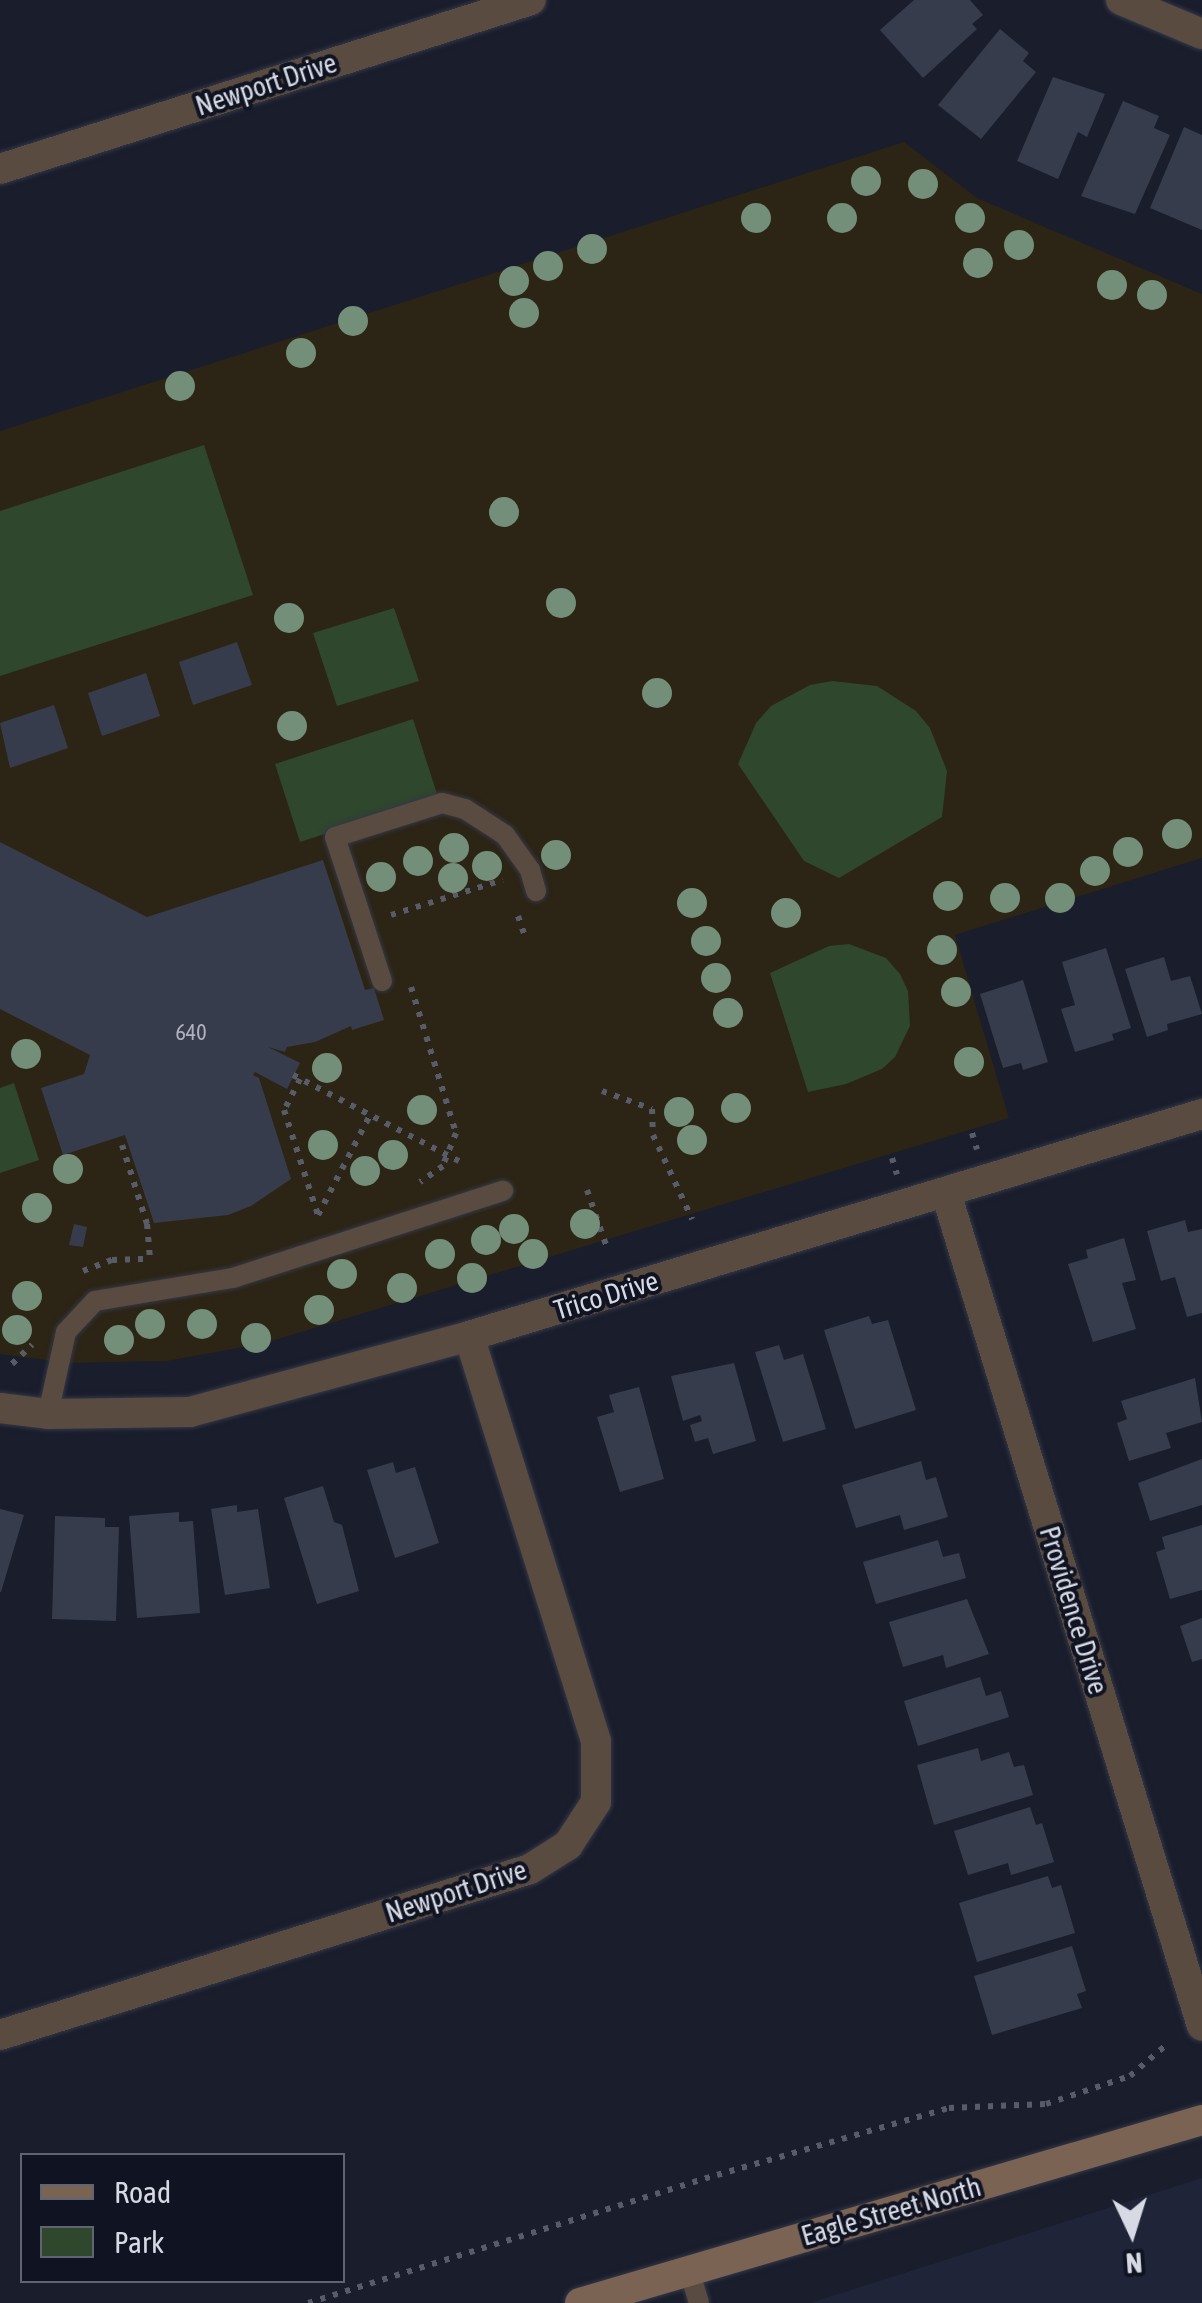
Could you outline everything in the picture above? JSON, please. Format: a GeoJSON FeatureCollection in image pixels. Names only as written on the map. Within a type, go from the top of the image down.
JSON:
{"type":"FeatureCollection","features":[{"type":"Feature","properties":{"kind":"main road","name":"Eagle Street North"},"geometry":{"type":"LineString","coordinates":[[580,2303],[1202,2120]]}},
{"type":"Feature","properties":{"kind":"street"},"geometry":{"type":"LineString","coordinates":[[1120,0],[1202,34]]}},
{"type":"Feature","properties":{"kind":"street","name":"Newport Drive"},"geometry":{"type":"LineString","coordinates":[[0,169],[525,1]]}},
{"type":"Feature","properties":{"kind":"street","name":"Trico Drive"},"geometry":{"type":"LineString","coordinates":[[0,1408],[48,1414],[190,1412],[470,1336],[1202,1114]]}},
{"type":"Feature","properties":{"kind":"street","name":"Providence Drive"},"geometry":{"type":"LineString","coordinates":[[946,1193],[1202,2026]]}},
{"type":"Feature","properties":{"kind":"street","name":"Newport Drive"},"geometry":{"type":"LineString","coordinates":[[0,2035],[530,1869],[568,1845],[596,1802],[596,1740],[470,1336]]}},
{"type":"Feature","properties":{"kind":"lane"},"geometry":{"type":"LineString","coordinates":[[382,981],[335,837],[442,803],[466,809],[505,835],[530,870],[536,890]]}},
{"type":"Feature","properties":{"kind":"lane"},"geometry":{"type":"LineString","coordinates":[[48,1414],[66,1332],[95,1301],[232,1278],[504,1191]]}},
{"type":"Feature","properties":{"kind":"lane"},"geometry":{"type":"LineString","coordinates":[[689,2270],[699,2303]]}},
{"type":"Feature","properties":{"kind":"path"},"geometry":{"type":"LineString","coordinates":[[394,935],[388,916],[506,878],[512,896]]}},
{"type":"Feature","properties":{"kind":"path"},"geometry":{"type":"LineString","coordinates":[[518,914],[526,938]]}},
{"type":"Feature","properties":{"kind":"path"},"geometry":{"type":"LineString","coordinates":[[406,972],[455,1121],[450,1156],[434,1174],[406,1186]]}},
{"type":"Feature","properties":{"kind":"path"},"geometry":{"type":"LineString","coordinates":[[318,1215],[284,1110],[296,1077],[459,1161]]}},
{"type":"Feature","properties":{"kind":"path"},"geometry":{"type":"LineString","coordinates":[[602,1091],[652,1109],[653,1135],[692,1219]]}},
{"type":"Feature","properties":{"kind":"path"},"geometry":{"type":"LineString","coordinates":[[318,1215],[370,1115]]}},
{"type":"Feature","properties":{"kind":"path"},"geometry":{"type":"LineString","coordinates":[[122,1145],[147,1224],[150,1258]]}},
{"type":"Feature","properties":{"kind":"path"},"geometry":{"type":"LineString","coordinates":[[588,1190],[606,1246]]}},
{"type":"Feature","properties":{"kind":"path"},"geometry":{"type":"LineString","coordinates":[[301,1220],[336,1209]]}},
{"type":"Feature","properties":{"kind":"path"},"geometry":{"type":"LineString","coordinates":[[78,1274],[112,1260],[164,1256]]}},
{"type":"Feature","properties":{"kind":"path"},"geometry":{"type":"LineString","coordinates":[[12,1364],[38,1337]]}},
{"type":"Feature","properties":{"kind":"path"},"geometry":{"type":"LineString","coordinates":[[308,2303],[698,2180],[949,2108],[1046,2104],[1130,2076],[1165,2046]]}},
{"type":"Feature","properties":{"kind":"shaded area"},"geometry":{"type":"Polygon","coordinates":[[[904,142],[977,198],[1202,294],[1202,858],[955,935],[1009,1118],[265,1343],[167,1361],[68,1363],[0,1354],[0,431],[904,142]]]}},
{"type":"Feature","properties":{"kind":"shaded area"},"geometry":{"type":"Polygon","coordinates":[[[1202,2178],[1202,2303],[810,2303],[1202,2178]]]}},
{"type":"Feature","properties":{"kind":"green space"},"geometry":{"type":"Polygon","coordinates":[[[204,445],[253,595],[0,676],[0,511],[204,445]]]}},
{"type":"Feature","properties":{"kind":"green space"},"geometry":{"type":"Polygon","coordinates":[[[394,608],[419,681],[337,706],[313,633],[394,608]]]}},
{"type":"Feature","properties":{"kind":"green space"},"geometry":{"type":"Polygon","coordinates":[[[832,681],[877,686],[916,711],[930,728],[947,771],[942,817],[839,878],[804,861],[738,764],[756,723],[771,706],[810,685],[832,681]]]}},
{"type":"Feature","properties":{"kind":"green space"},"geometry":{"type":"Polygon","coordinates":[[[413,719],[438,797],[300,842],[275,764],[413,719]]]}},
{"type":"Feature","properties":{"kind":"green space"},"geometry":{"type":"Polygon","coordinates":[[[849,944],[886,958],[900,974],[908,991],[910,1026],[895,1057],[882,1069],[846,1084],[808,1092],[770,973],[829,946],[849,944]]]}},
{"type":"Feature","properties":{"kind":"green space"},"geometry":{"type":"Polygon","coordinates":[[[14,1083],[39,1160],[0,1173],[0,1088],[14,1083]]]}},
{"type":"Feature","properties":{"kind":"building"},"geometry":{"type":"Polygon","coordinates":[[[914,0],[970,0],[983,15],[972,24],[977,29],[923,78],[880,30],[914,0]]]}},
{"type":"Feature","properties":{"kind":"building"},"geometry":{"type":"Polygon","coordinates":[[[1000,29],[1029,53],[1023,61],[1036,72],[981,139],[938,105],[1000,29]]]}},
{"type":"Feature","properties":{"kind":"building"},"geometry":{"type":"Polygon","coordinates":[[[1053,77],[1105,94],[1087,137],[1078,132],[1058,179],[1017,161],[1053,77]]]}},
{"type":"Feature","properties":{"kind":"building"},"geometry":{"type":"Polygon","coordinates":[[[1123,101],[1159,116],[1154,128],[1170,135],[1135,214],[1081,196],[1123,101]]]}},
{"type":"Feature","properties":{"kind":"building"},"geometry":{"type":"Polygon","coordinates":[[[1184,127],[1202,135],[1202,230],[1150,208],[1184,127]]]}},
{"type":"Feature","properties":{"kind":"building"},"geometry":{"type":"Polygon","coordinates":[[[237,642],[252,685],[193,705],[179,662],[237,642]]]}},
{"type":"Feature","properties":{"kind":"building"},"geometry":{"type":"Polygon","coordinates":[[[146,673],[160,716],[102,736],[88,693],[146,673]]]}},
{"type":"Feature","properties":{"kind":"building"},"geometry":{"type":"Polygon","coordinates":[[[54,705],[68,748],[10,768],[0,723],[54,705]]]}},
{"type":"Feature","properties":{"kind":"building"},"geometry":{"type":"Polygon","coordinates":[[[0,842],[147,917],[323,860],[365,990],[374,988],[384,1020],[352,1030],[351,1026],[315,1042],[287,1047],[285,1052],[268,1047],[300,1063],[287,1089],[255,1072],[253,1075],[259,1078],[291,1179],[251,1206],[228,1215],[154,1223],[125,1135],[63,1155],[41,1088],[84,1074],[90,1055],[0,1009],[0,842]]]}},
{"type":"Feature","properties":{"kind":"building"},"geometry":{"type":"Polygon","coordinates":[[[1106,948],[1131,1028],[1112,1034],[1114,1040],[1075,1052],[1061,1009],[1075,1005],[1062,962],[1106,948]]]}},
{"type":"Feature","properties":{"kind":"building"},"geometry":{"type":"Polygon","coordinates":[[[1164,957],[1171,981],[1190,976],[1202,1014],[1167,1024],[1168,1030],[1147,1037],[1125,969],[1164,957]]]}},
{"type":"Feature","properties":{"kind":"building"},"geometry":{"type":"Polygon","coordinates":[[[1023,980],[1048,1062],[1023,1070],[1021,1063],[1003,1068],[980,994],[1023,980]]]}},
{"type":"Feature","properties":{"kind":"building"},"geometry":{"type":"Polygon","coordinates":[[[1185,1220],[1188,1232],[1202,1229],[1202,1313],[1187,1317],[1175,1277],[1161,1281],[1147,1231],[1185,1220]]]}},
{"type":"Feature","properties":{"kind":"building"},"geometry":{"type":"Polygon","coordinates":[[[74,1224],[87,1227],[83,1247],[69,1245],[74,1224]]]}},
{"type":"Feature","properties":{"kind":"building"},"geometry":{"type":"Polygon","coordinates":[[[1124,1238],[1136,1280],[1122,1283],[1136,1329],[1093,1342],[1068,1264],[1088,1258],[1086,1250],[1124,1238]]]}},
{"type":"Feature","properties":{"kind":"building"},"geometry":{"type":"Polygon","coordinates":[[[869,1316],[872,1324],[888,1320],[916,1410],[855,1429],[824,1330],[869,1316]]]}},
{"type":"Feature","properties":{"kind":"building"},"geometry":{"type":"Polygon","coordinates":[[[779,1345],[784,1360],[803,1354],[826,1429],[783,1442],[755,1352],[779,1345]]]}},
{"type":"Feature","properties":{"kind":"building"},"geometry":{"type":"Polygon","coordinates":[[[734,1363],[756,1441],[713,1454],[708,1438],[695,1442],[690,1425],[702,1421],[700,1415],[683,1421],[671,1376],[734,1363]]]}},
{"type":"Feature","properties":{"kind":"building"},"geometry":{"type":"Polygon","coordinates":[[[1195,1378],[1202,1422],[1166,1433],[1171,1448],[1129,1461],[1117,1423],[1127,1419],[1121,1401],[1195,1378]]]}},
{"type":"Feature","properties":{"kind":"building"},"geometry":{"type":"Polygon","coordinates":[[[639,1387],[664,1479],[620,1492],[597,1417],[614,1412],[609,1395],[639,1387]]]}},
{"type":"Feature","properties":{"kind":"building"},"geometry":{"type":"Polygon","coordinates":[[[1202,1459],[1202,1505],[1150,1521],[1138,1483],[1202,1459]]]}},
{"type":"Feature","properties":{"kind":"building"},"geometry":{"type":"Polygon","coordinates":[[[921,1461],[926,1480],[936,1477],[948,1517],[904,1530],[900,1515],[856,1528],[842,1485],[921,1461]]]}},
{"type":"Feature","properties":{"kind":"building"},"geometry":{"type":"Polygon","coordinates":[[[393,1462],[396,1473],[415,1467],[439,1543],[395,1558],[367,1470],[393,1462]]]}},
{"type":"Feature","properties":{"kind":"building"},"geometry":{"type":"Polygon","coordinates":[[[323,1486],[334,1522],[342,1525],[359,1591],[317,1604],[284,1498],[323,1486]]]}},
{"type":"Feature","properties":{"kind":"building"},"geometry":{"type":"Polygon","coordinates":[[[237,1505],[237,1512],[258,1509],[270,1588],[225,1595],[211,1509],[237,1505]]]}},
{"type":"Feature","properties":{"kind":"building"},"geometry":{"type":"Polygon","coordinates":[[[0,1509],[24,1515],[1,1592],[0,1592],[0,1509]]]}},
{"type":"Feature","properties":{"kind":"building"},"geometry":{"type":"Polygon","coordinates":[[[179,1512],[179,1522],[193,1521],[200,1613],[137,1618],[129,1516],[179,1512]]]}},
{"type":"Feature","properties":{"kind":"building"},"geometry":{"type":"Polygon","coordinates":[[[55,1516],[105,1518],[105,1527],[119,1527],[116,1621],[52,1619],[55,1516]]]}},
{"type":"Feature","properties":{"kind":"building"},"geometry":{"type":"Polygon","coordinates":[[[1202,1525],[1202,1590],[1170,1599],[1156,1552],[1165,1549],[1162,1537],[1202,1525]]]}},
{"type":"Feature","properties":{"kind":"building"},"geometry":{"type":"Polygon","coordinates":[[[938,1540],[943,1557],[959,1553],[966,1578],[876,1604],[863,1562],[938,1540]]]}},
{"type":"Feature","properties":{"kind":"building"},"geometry":{"type":"Polygon","coordinates":[[[967,1599],[989,1654],[946,1668],[943,1655],[903,1667],[889,1622],[967,1599]]]}},
{"type":"Feature","properties":{"kind":"building"},"geometry":{"type":"Polygon","coordinates":[[[1202,1618],[1202,1659],[1192,1662],[1180,1626],[1202,1618]]]}},
{"type":"Feature","properties":{"kind":"building"},"geometry":{"type":"Polygon","coordinates":[[[980,1677],[986,1696],[1001,1691],[1009,1717],[918,1746],[904,1701],[980,1677]]]}},
{"type":"Feature","properties":{"kind":"building"},"geometry":{"type":"Polygon","coordinates":[[[978,1748],[981,1761],[1009,1752],[1014,1767],[1024,1765],[1033,1795],[934,1825],[917,1765],[978,1748]]]}},
{"type":"Feature","properties":{"kind":"building"},"geometry":{"type":"Polygon","coordinates":[[[1030,1807],[1036,1825],[1042,1823],[1054,1862],[1011,1875],[1008,1863],[968,1875],[954,1831],[1030,1807]]]}},
{"type":"Feature","properties":{"kind":"building"},"geometry":{"type":"Polygon","coordinates":[[[1048,1876],[1052,1888],[1061,1885],[1075,1933],[977,1962],[959,1903],[1048,1876]]]}},
{"type":"Feature","properties":{"kind":"building"},"geometry":{"type":"Polygon","coordinates":[[[1072,1946],[1086,1991],[1077,1994],[1082,2008],[992,2035],[974,1976],[1072,1946]]]}}]}
